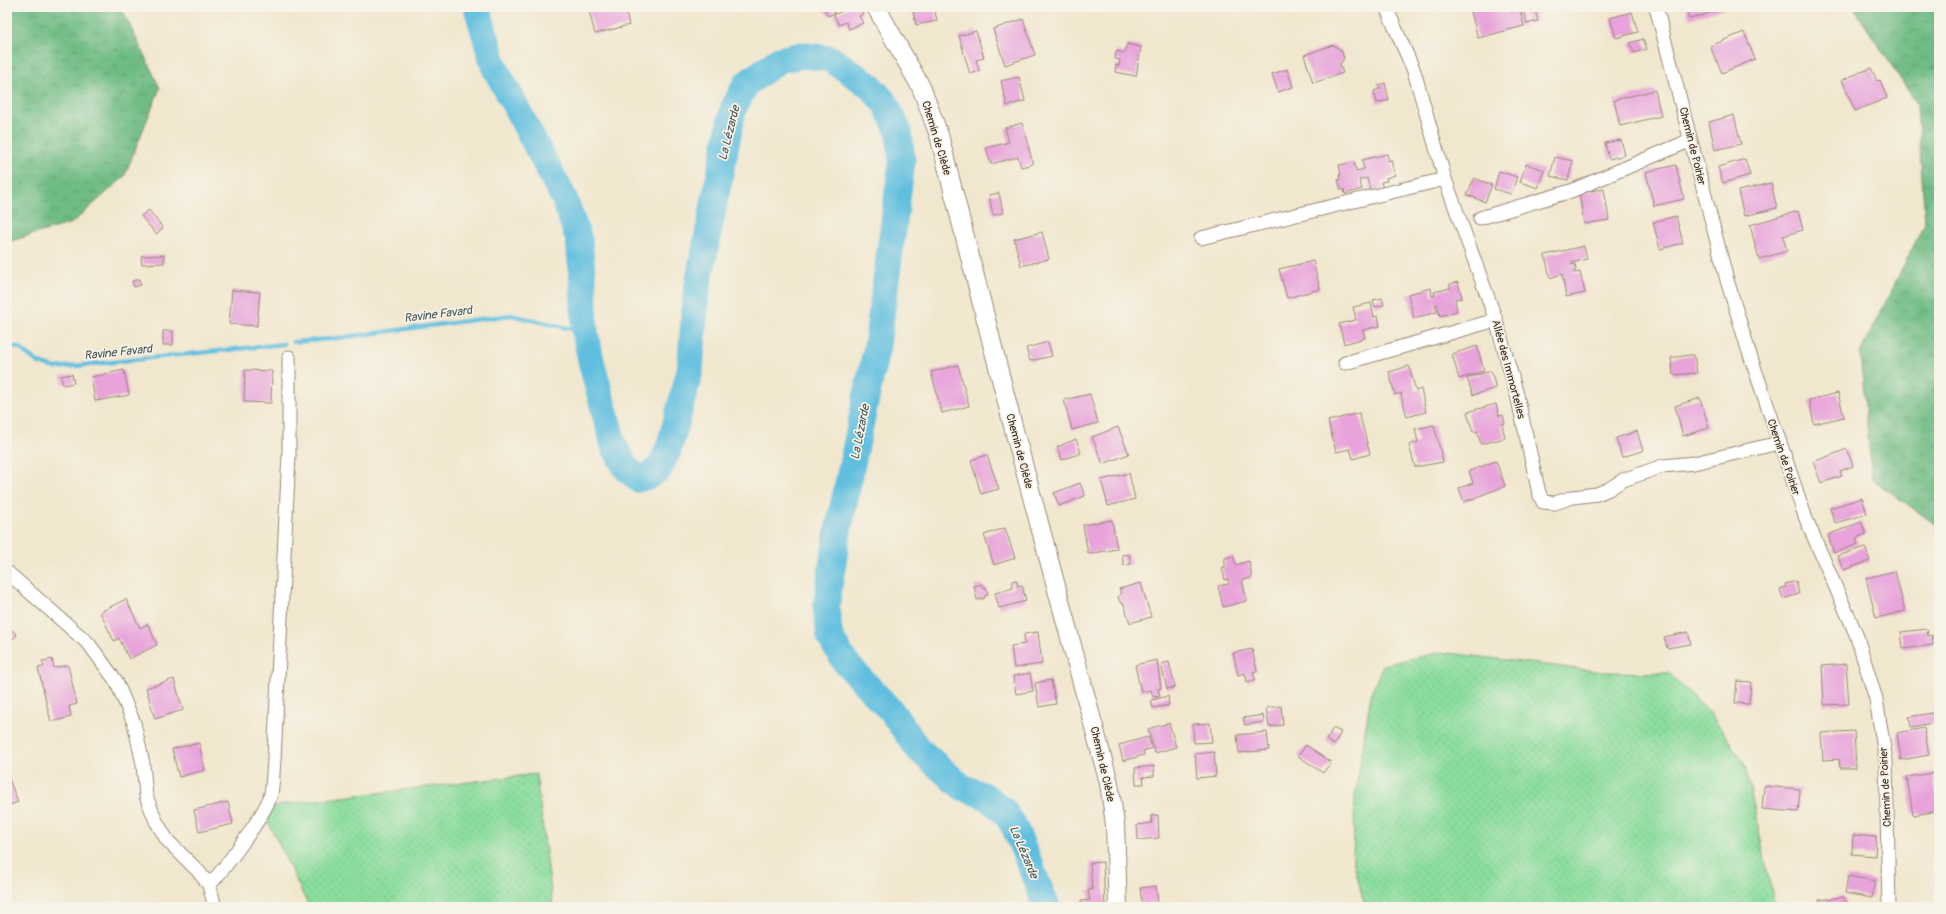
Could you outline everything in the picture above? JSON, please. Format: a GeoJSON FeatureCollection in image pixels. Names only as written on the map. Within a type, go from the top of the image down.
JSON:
{"type":"FeatureCollection","features":[{"type":"Feature","properties":{"kind":"main road","name":"Chemin de Clède"},"geometry":{"type":"LineString","coordinates":[[876,7],[921,87],[939,135],[1012,422],[1110,783],[1115,824],[1118,907]]}},
{"type":"Feature","properties":{"kind":"street","name":"Allée des Immortelles"},"geometry":{"type":"LineString","coordinates":[[1386,7],[1414,71],[1445,179],[1496,320],[1517,395],[1539,493],[1543,502],[1555,503],[1573,497],[1597,494],[1609,489],[1623,480],[1663,466],[1694,463],[1779,443]]}},
{"type":"Feature","properties":{"kind":"street","name":"Chemin de Poirier"},"geometry":{"type":"LineString","coordinates":[[1656,7],[1728,280],[1779,443],[1806,519],[1856,634],[1876,699],[1886,762],[1889,907]]}},
{"type":"Feature","properties":{"kind":"street"},"geometry":{"type":"LineString","coordinates":[[1480,218],[1571,191],[1691,140]]}},
{"type":"Feature","properties":{"kind":"street"},"geometry":{"type":"LineString","coordinates":[[1201,238],[1445,179]]}},
{"type":"Feature","properties":{"kind":"street"},"geometry":{"type":"LineString","coordinates":[[1345,363],[1496,320]]}},
{"type":"Feature","properties":{"kind":"street"},"geometry":{"type":"LineString","coordinates":[[209,885],[219,875],[259,817],[271,795],[289,454],[289,357]]}},
{"type":"Feature","properties":{"kind":"street"},"geometry":{"type":"LineString","coordinates":[[7,572],[89,644],[116,681],[134,723],[143,764],[146,796],[156,821],[167,840],[199,872],[209,885],[216,907]]}},
{"type":"Feature","properties":{"kind":"green space"},"geometry":{"type":"Polygon","coordinates":[[[7,7],[121,7],[160,88],[124,177],[72,223],[7,242],[7,7]]]}},
{"type":"Feature","properties":{"kind":"green space"},"geometry":{"type":"Polygon","coordinates":[[[1853,7],[1939,7],[1939,527],[1872,479],[1860,353],[1925,223],[1917,104],[1853,7]]]}},
{"type":"Feature","properties":{"kind":"green space"},"geometry":{"type":"Polygon","coordinates":[[[1441,652],[1603,672],[1669,673],[1710,713],[1745,765],[1775,907],[1365,907],[1353,860],[1355,797],[1371,694],[1383,665],[1441,652]]]}},
{"type":"Feature","properties":{"kind":"green space"},"geometry":{"type":"Polygon","coordinates":[[[536,774],[553,907],[309,907],[263,811],[284,804],[536,774]]]}},
{"type":"Feature","properties":{"kind":"building"},"geometry":{"type":"Polygon","coordinates":[[[588,7],[625,7],[629,25],[595,34],[588,7]]]}},
{"type":"Feature","properties":{"kind":"building"},"geometry":{"type":"Polygon","coordinates":[[[820,7],[840,7],[834,10],[835,13],[828,16],[824,8],[821,9],[820,7]]]}},
{"type":"Feature","properties":{"kind":"building"},"geometry":{"type":"Polygon","coordinates":[[[850,7],[859,7],[863,14],[859,16],[863,23],[849,29],[846,22],[839,25],[834,15],[850,7]]]}},
{"type":"Feature","properties":{"kind":"building"},"geometry":{"type":"Polygon","coordinates":[[[912,7],[934,7],[937,21],[916,25],[912,7]]]}},
{"type":"Feature","properties":{"kind":"building"},"geometry":{"type":"Polygon","coordinates":[[[1510,7],[1511,12],[1520,9],[1524,26],[1478,38],[1470,8],[1510,7]]]}},
{"type":"Feature","properties":{"kind":"building"},"geometry":{"type":"Polygon","coordinates":[[[1534,7],[1538,21],[1527,24],[1523,10],[1534,7]]]}},
{"type":"Feature","properties":{"kind":"building"},"geometry":{"type":"Polygon","coordinates":[[[1686,7],[1723,7],[1724,9],[1689,19],[1686,7]]]}},
{"type":"Feature","properties":{"kind":"building"},"geometry":{"type":"Polygon","coordinates":[[[1632,12],[1638,32],[1616,38],[1610,18],[1632,12]]]}},
{"type":"Feature","properties":{"kind":"building"},"geometry":{"type":"Polygon","coordinates":[[[1023,19],[1035,55],[1005,65],[993,29],[1023,19]]]}},
{"type":"Feature","properties":{"kind":"building"},"geometry":{"type":"Polygon","coordinates":[[[976,31],[984,58],[976,60],[979,71],[970,74],[959,36],[976,31]]]}},
{"type":"Feature","properties":{"kind":"building"},"geometry":{"type":"Polygon","coordinates":[[[1744,32],[1755,59],[1722,73],[1710,46],[1744,32]]]}},
{"type":"Feature","properties":{"kind":"building"},"geometry":{"type":"Polygon","coordinates":[[[1643,39],[1647,49],[1634,53],[1630,43],[1643,39]]]}},
{"type":"Feature","properties":{"kind":"building"},"geometry":{"type":"Polygon","coordinates":[[[1127,44],[1141,47],[1136,76],[1115,72],[1116,65],[1119,66],[1120,60],[1115,59],[1116,51],[1125,53],[1127,44]]]}},
{"type":"Feature","properties":{"kind":"building"},"geometry":{"type":"Polygon","coordinates":[[[1333,45],[1341,50],[1344,58],[1340,65],[1343,73],[1313,83],[1304,55],[1333,45]]]}},
{"type":"Feature","properties":{"kind":"building"},"geometry":{"type":"Polygon","coordinates":[[[1871,68],[1877,81],[1880,80],[1887,98],[1855,111],[1842,80],[1871,68]]]}},
{"type":"Feature","properties":{"kind":"building"},"geometry":{"type":"Polygon","coordinates":[[[1287,69],[1293,87],[1278,92],[1272,74],[1287,69]]]}},
{"type":"Feature","properties":{"kind":"building"},"geometry":{"type":"Polygon","coordinates":[[[1019,77],[1025,101],[1007,106],[1001,81],[1019,77]]]}},
{"type":"Feature","properties":{"kind":"building"},"geometry":{"type":"Polygon","coordinates":[[[1385,83],[1389,100],[1377,103],[1374,91],[1380,89],[1378,85],[1385,83]]]}},
{"type":"Feature","properties":{"kind":"building"},"geometry":{"type":"Polygon","coordinates":[[[1655,90],[1661,116],[1620,126],[1614,100],[1655,90]]]}},
{"type":"Feature","properties":{"kind":"building"},"geometry":{"type":"Polygon","coordinates":[[[1734,115],[1741,144],[1715,150],[1709,122],[1734,115]]]}},
{"type":"Feature","properties":{"kind":"building"},"geometry":{"type":"Polygon","coordinates":[[[1022,123],[1033,164],[1021,167],[1018,157],[991,164],[986,148],[1009,142],[1005,128],[1022,123]]]}},
{"type":"Feature","properties":{"kind":"building"},"geometry":{"type":"Polygon","coordinates":[[[1621,140],[1625,155],[1609,159],[1605,143],[1621,140]]]}},
{"type":"Feature","properties":{"kind":"building"},"geometry":{"type":"Polygon","coordinates":[[[1387,154],[1389,161],[1391,160],[1395,175],[1386,178],[1387,181],[1381,182],[1383,189],[1371,193],[1367,178],[1359,180],[1362,189],[1345,194],[1344,189],[1341,190],[1338,180],[1340,180],[1339,175],[1341,175],[1339,165],[1354,162],[1356,171],[1364,169],[1362,160],[1387,154]]]}},
{"type":"Feature","properties":{"kind":"building"},"geometry":{"type":"Polygon","coordinates":[[[1555,157],[1573,161],[1568,180],[1550,176],[1555,157]]]}},
{"type":"Feature","properties":{"kind":"building"},"geometry":{"type":"Polygon","coordinates":[[[1745,159],[1750,175],[1723,183],[1718,167],[1745,159]]]}},
{"type":"Feature","properties":{"kind":"building"},"geometry":{"type":"Polygon","coordinates":[[[1526,164],[1544,170],[1538,188],[1520,182],[1526,164]]]}},
{"type":"Feature","properties":{"kind":"building"},"geometry":{"type":"Polygon","coordinates":[[[1676,165],[1684,199],[1654,206],[1646,172],[1676,165]]]}},
{"type":"Feature","properties":{"kind":"building"},"geometry":{"type":"Polygon","coordinates":[[[1499,171],[1517,177],[1511,194],[1494,189],[1499,171]]]}},
{"type":"Feature","properties":{"kind":"building"},"geometry":{"type":"Polygon","coordinates":[[[1474,178],[1492,185],[1485,202],[1467,195],[1474,178]]]}},
{"type":"Feature","properties":{"kind":"building"},"geometry":{"type":"Polygon","coordinates":[[[1771,183],[1777,208],[1744,216],[1738,191],[1771,183]]]}},
{"type":"Feature","properties":{"kind":"building"},"geometry":{"type":"Polygon","coordinates":[[[1604,189],[1609,220],[1584,224],[1579,193],[1604,189]]]}},
{"type":"Feature","properties":{"kind":"building"},"geometry":{"type":"Polygon","coordinates":[[[999,193],[1003,213],[993,215],[989,195],[999,193]]]}},
{"type":"Feature","properties":{"kind":"building"},"geometry":{"type":"Polygon","coordinates":[[[149,210],[163,228],[156,234],[141,216],[149,210]]]}},
{"type":"Feature","properties":{"kind":"building"},"geometry":{"type":"Polygon","coordinates":[[[1798,211],[1803,230],[1783,236],[1787,251],[1759,259],[1750,225],[1798,211]]]}},
{"type":"Feature","properties":{"kind":"building"},"geometry":{"type":"Polygon","coordinates":[[[1676,216],[1683,243],[1660,249],[1653,222],[1676,216]]]}},
{"type":"Feature","properties":{"kind":"building"},"geometry":{"type":"Polygon","coordinates":[[[1042,232],[1049,259],[1021,266],[1014,239],[1042,232]]]}},
{"type":"Feature","properties":{"kind":"building"},"geometry":{"type":"Polygon","coordinates":[[[1584,246],[1587,259],[1571,263],[1571,265],[1575,264],[1576,270],[1574,273],[1580,272],[1585,293],[1566,297],[1562,274],[1550,278],[1545,255],[1584,246]]]}},
{"type":"Feature","properties":{"kind":"building"},"geometry":{"type":"Polygon","coordinates":[[[164,255],[164,263],[142,264],[141,256],[164,255]]]}},
{"type":"Feature","properties":{"kind":"building"},"geometry":{"type":"Polygon","coordinates":[[[1313,261],[1320,289],[1287,298],[1279,269],[1313,261]]]}},
{"type":"Feature","properties":{"kind":"building"},"geometry":{"type":"Polygon","coordinates":[[[139,279],[141,285],[134,287],[132,281],[139,279]]]}},
{"type":"Feature","properties":{"kind":"building"},"geometry":{"type":"Polygon","coordinates":[[[1458,282],[1462,298],[1455,299],[1457,311],[1440,316],[1437,304],[1435,305],[1437,312],[1414,318],[1408,294],[1431,288],[1432,296],[1435,295],[1434,292],[1450,288],[1450,284],[1458,282]]]}},
{"type":"Feature","properties":{"kind":"building"},"geometry":{"type":"Polygon","coordinates":[[[232,290],[260,292],[257,326],[229,324],[232,290]]]}},
{"type":"Feature","properties":{"kind":"building"},"geometry":{"type":"Polygon","coordinates":[[[1382,298],[1384,305],[1375,307],[1373,300],[1382,298]]]}},
{"type":"Feature","properties":{"kind":"building"},"geometry":{"type":"Polygon","coordinates":[[[1371,303],[1374,317],[1378,316],[1380,326],[1363,330],[1365,338],[1344,344],[1339,324],[1356,320],[1353,307],[1371,303]]]}},
{"type":"Feature","properties":{"kind":"building"},"geometry":{"type":"Polygon","coordinates":[[[163,331],[173,331],[173,345],[163,345],[163,331]]]}},
{"type":"Feature","properties":{"kind":"building"},"geometry":{"type":"Polygon","coordinates":[[[1048,342],[1052,356],[1030,361],[1026,348],[1048,342]]]}},
{"type":"Feature","properties":{"kind":"building"},"geometry":{"type":"Polygon","coordinates":[[[1477,346],[1484,371],[1459,379],[1452,354],[1477,346]]]}},
{"type":"Feature","properties":{"kind":"building"},"geometry":{"type":"Polygon","coordinates":[[[1694,355],[1697,373],[1673,375],[1671,358],[1694,355]]]}},
{"type":"Feature","properties":{"kind":"building"},"geometry":{"type":"Polygon","coordinates":[[[958,365],[969,406],[942,413],[931,372],[958,365]]]}},
{"type":"Feature","properties":{"kind":"building"},"geometry":{"type":"Polygon","coordinates":[[[1409,366],[1416,391],[1421,389],[1426,412],[1407,417],[1401,395],[1402,393],[1395,395],[1389,372],[1409,366]]]}},
{"type":"Feature","properties":{"kind":"building"},"geometry":{"type":"Polygon","coordinates":[[[124,370],[129,395],[95,401],[91,377],[124,370]]]}},
{"type":"Feature","properties":{"kind":"building"},"geometry":{"type":"Polygon","coordinates":[[[245,370],[272,371],[271,403],[244,402],[245,370]]]}},
{"type":"Feature","properties":{"kind":"building"},"geometry":{"type":"Polygon","coordinates":[[[1491,371],[1496,388],[1473,395],[1467,378],[1491,371]]]}},
{"type":"Feature","properties":{"kind":"building"},"geometry":{"type":"Polygon","coordinates":[[[72,374],[74,383],[63,385],[61,376],[72,374]]]}},
{"type":"Feature","properties":{"kind":"building"},"geometry":{"type":"Polygon","coordinates":[[[1838,393],[1844,417],[1814,424],[1809,400],[1838,393]]]}},
{"type":"Feature","properties":{"kind":"building"},"geometry":{"type":"Polygon","coordinates":[[[1090,394],[1098,423],[1072,430],[1064,400],[1090,394]]]}},
{"type":"Feature","properties":{"kind":"building"},"geometry":{"type":"Polygon","coordinates":[[[1700,398],[1709,428],[1683,436],[1675,406],[1700,398]]]}},
{"type":"Feature","properties":{"kind":"building"},"geometry":{"type":"Polygon","coordinates":[[[1496,404],[1499,416],[1503,415],[1505,424],[1502,424],[1505,438],[1481,444],[1477,431],[1473,432],[1467,412],[1496,404]]]}},
{"type":"Feature","properties":{"kind":"building"},"geometry":{"type":"Polygon","coordinates":[[[1359,413],[1370,454],[1353,459],[1350,449],[1336,452],[1328,421],[1359,413]]]}},
{"type":"Feature","properties":{"kind":"building"},"geometry":{"type":"Polygon","coordinates":[[[1434,425],[1443,462],[1415,467],[1409,445],[1418,442],[1415,429],[1434,425]]]}},
{"type":"Feature","properties":{"kind":"building"},"geometry":{"type":"Polygon","coordinates":[[[1118,427],[1129,454],[1103,464],[1092,437],[1118,427]]]}},
{"type":"Feature","properties":{"kind":"building"},"geometry":{"type":"Polygon","coordinates":[[[1637,431],[1643,451],[1622,457],[1616,438],[1637,431]]]}},
{"type":"Feature","properties":{"kind":"building"},"geometry":{"type":"Polygon","coordinates":[[[1076,439],[1081,453],[1062,460],[1057,447],[1076,439]]]}},
{"type":"Feature","properties":{"kind":"building"},"geometry":{"type":"Polygon","coordinates":[[[1847,449],[1853,466],[1840,471],[1842,476],[1821,483],[1813,462],[1847,449]]]}},
{"type":"Feature","properties":{"kind":"building"},"geometry":{"type":"Polygon","coordinates":[[[987,455],[999,489],[981,494],[971,460],[987,455]]]}},
{"type":"Feature","properties":{"kind":"building"},"geometry":{"type":"Polygon","coordinates":[[[1496,461],[1505,486],[1464,502],[1459,488],[1473,483],[1469,471],[1496,461]]]}},
{"type":"Feature","properties":{"kind":"building"},"geometry":{"type":"Polygon","coordinates":[[[1129,473],[1135,499],[1108,506],[1101,480],[1129,473]]]}},
{"type":"Feature","properties":{"kind":"building"},"geometry":{"type":"Polygon","coordinates":[[[1080,483],[1085,496],[1059,506],[1054,493],[1080,483]]]}},
{"type":"Feature","properties":{"kind":"building"},"geometry":{"type":"Polygon","coordinates":[[[1862,498],[1867,514],[1835,523],[1830,508],[1862,498]]]}},
{"type":"Feature","properties":{"kind":"building"},"geometry":{"type":"Polygon","coordinates":[[[1112,520],[1117,549],[1088,554],[1083,525],[1112,520]]]}},
{"type":"Feature","properties":{"kind":"building"},"geometry":{"type":"Polygon","coordinates":[[[1861,522],[1866,534],[1856,538],[1858,544],[1834,553],[1828,535],[1861,522]]]}},
{"type":"Feature","properties":{"kind":"building"},"geometry":{"type":"Polygon","coordinates":[[[1005,528],[1015,558],[994,565],[984,535],[1005,528]]]}},
{"type":"Feature","properties":{"kind":"building"},"geometry":{"type":"Polygon","coordinates":[[[1865,547],[1870,561],[1843,570],[1838,556],[1865,547]]]}},
{"type":"Feature","properties":{"kind":"building"},"geometry":{"type":"Polygon","coordinates":[[[1129,554],[1131,564],[1124,566],[1122,555],[1129,554]]]}},
{"type":"Feature","properties":{"kind":"building"},"geometry":{"type":"Polygon","coordinates":[[[1233,556],[1236,565],[1249,561],[1252,578],[1242,580],[1247,601],[1223,607],[1218,586],[1229,584],[1228,579],[1225,580],[1222,568],[1225,567],[1225,558],[1233,556]]]}},
{"type":"Feature","properties":{"kind":"building"},"geometry":{"type":"Polygon","coordinates":[[[1895,571],[1905,611],[1876,618],[1866,578],[1895,571]]]}},
{"type":"Feature","properties":{"kind":"building"},"geometry":{"type":"Polygon","coordinates":[[[1016,580],[1018,586],[1022,585],[1026,601],[999,608],[995,593],[1013,588],[1012,581],[1016,580]]]}},
{"type":"Feature","properties":{"kind":"building"},"geometry":{"type":"Polygon","coordinates":[[[1796,581],[1799,594],[1783,599],[1780,589],[1786,587],[1785,584],[1796,581]]]}},
{"type":"Feature","properties":{"kind":"building"},"geometry":{"type":"Polygon","coordinates":[[[1141,583],[1151,617],[1130,623],[1124,604],[1120,602],[1118,597],[1121,592],[1119,589],[1141,583]]]}},
{"type":"Feature","properties":{"kind":"building"},"geometry":{"type":"Polygon","coordinates":[[[982,584],[983,588],[986,587],[988,595],[984,596],[985,598],[977,600],[974,586],[982,584]]]}},
{"type":"Feature","properties":{"kind":"building"},"geometry":{"type":"Polygon","coordinates":[[[126,599],[140,628],[148,624],[157,645],[129,659],[119,638],[114,641],[100,612],[126,599]]]}},
{"type":"Feature","properties":{"kind":"building"},"geometry":{"type":"Polygon","coordinates":[[[7,625],[17,635],[7,645],[7,625]]]}},
{"type":"Feature","properties":{"kind":"building"},"geometry":{"type":"Polygon","coordinates":[[[1927,629],[1928,636],[1932,635],[1933,645],[1903,649],[1901,632],[1927,629]]]}},
{"type":"Feature","properties":{"kind":"building"},"geometry":{"type":"Polygon","coordinates":[[[1038,632],[1042,664],[1014,668],[1011,646],[1025,644],[1024,634],[1038,632]]]}},
{"type":"Feature","properties":{"kind":"building"},"geometry":{"type":"Polygon","coordinates":[[[1688,632],[1691,644],[1667,648],[1664,637],[1688,632]]]}},
{"type":"Feature","properties":{"kind":"building"},"geometry":{"type":"Polygon","coordinates":[[[1252,649],[1257,671],[1253,672],[1255,680],[1247,682],[1245,673],[1238,675],[1233,653],[1252,649]]]}},
{"type":"Feature","properties":{"kind":"building"},"geometry":{"type":"Polygon","coordinates":[[[52,659],[54,668],[68,665],[77,704],[69,706],[71,717],[51,722],[38,668],[44,667],[42,661],[52,659]]]}},
{"type":"Feature","properties":{"kind":"building"},"geometry":{"type":"Polygon","coordinates":[[[1157,660],[1161,688],[1158,689],[1160,696],[1153,697],[1151,690],[1141,692],[1135,665],[1157,660]]]}},
{"type":"Feature","properties":{"kind":"building"},"geometry":{"type":"Polygon","coordinates":[[[1169,662],[1175,687],[1167,689],[1161,664],[1169,662]]]}},
{"type":"Feature","properties":{"kind":"building"},"geometry":{"type":"Polygon","coordinates":[[[1846,664],[1849,704],[1824,705],[1822,666],[1846,664]]]}},
{"type":"Feature","properties":{"kind":"building"},"geometry":{"type":"Polygon","coordinates":[[[1030,673],[1033,691],[1016,694],[1013,676],[1030,673]]]}},
{"type":"Feature","properties":{"kind":"building"},"geometry":{"type":"Polygon","coordinates":[[[174,679],[183,710],[155,719],[146,688],[174,679]]]}},
{"type":"Feature","properties":{"kind":"building"},"geometry":{"type":"Polygon","coordinates":[[[1051,680],[1056,704],[1039,707],[1035,683],[1051,680]]]}},
{"type":"Feature","properties":{"kind":"building"},"geometry":{"type":"Polygon","coordinates":[[[1737,681],[1751,682],[1749,704],[1735,703],[1737,681]]]}},
{"type":"Feature","properties":{"kind":"building"},"geometry":{"type":"Polygon","coordinates":[[[1168,696],[1169,705],[1153,708],[1151,700],[1168,696]]]}},
{"type":"Feature","properties":{"kind":"building"},"geometry":{"type":"Polygon","coordinates":[[[1281,706],[1283,725],[1269,727],[1266,708],[1281,706]]]}},
{"type":"Feature","properties":{"kind":"building"},"geometry":{"type":"Polygon","coordinates":[[[1937,712],[1939,722],[1911,727],[1909,717],[1937,712]]]}},
{"type":"Feature","properties":{"kind":"building"},"geometry":{"type":"Polygon","coordinates":[[[1263,715],[1264,722],[1245,725],[1243,718],[1263,715]]]}},
{"type":"Feature","properties":{"kind":"building"},"geometry":{"type":"Polygon","coordinates":[[[1169,723],[1176,747],[1155,753],[1148,729],[1169,723]]]}},
{"type":"Feature","properties":{"kind":"building"},"geometry":{"type":"Polygon","coordinates":[[[1210,723],[1212,742],[1194,743],[1193,724],[1210,723]]]}},
{"type":"Feature","properties":{"kind":"building"},"geometry":{"type":"Polygon","coordinates":[[[1333,728],[1341,732],[1334,745],[1326,740],[1333,728]]]}},
{"type":"Feature","properties":{"kind":"building"},"geometry":{"type":"Polygon","coordinates":[[[1924,728],[1929,755],[1901,760],[1897,733],[1924,728]]]}},
{"type":"Feature","properties":{"kind":"building"},"geometry":{"type":"Polygon","coordinates":[[[1854,731],[1856,768],[1840,768],[1839,759],[1823,760],[1821,733],[1854,731]]]}},
{"type":"Feature","properties":{"kind":"building"},"geometry":{"type":"Polygon","coordinates":[[[1267,732],[1269,750],[1239,753],[1237,735],[1267,732]]]}},
{"type":"Feature","properties":{"kind":"building"},"geometry":{"type":"Polygon","coordinates":[[[1148,737],[1152,748],[1143,751],[1144,755],[1123,761],[1119,745],[1148,737]]]}},
{"type":"Feature","properties":{"kind":"building"},"geometry":{"type":"Polygon","coordinates":[[[199,743],[205,770],[179,777],[172,749],[199,743]]]}},
{"type":"Feature","properties":{"kind":"building"},"geometry":{"type":"Polygon","coordinates":[[[1306,745],[1331,762],[1323,773],[1298,756],[1306,745]]]}},
{"type":"Feature","properties":{"kind":"building"},"geometry":{"type":"Polygon","coordinates":[[[1214,752],[1216,776],[1197,778],[1195,754],[1214,752]]]}},
{"type":"Feature","properties":{"kind":"building"},"geometry":{"type":"Polygon","coordinates":[[[1154,766],[1154,776],[1143,777],[1144,784],[1136,784],[1135,768],[1154,766]]]}},
{"type":"Feature","properties":{"kind":"building"},"geometry":{"type":"Polygon","coordinates":[[[1933,773],[1939,811],[1913,815],[1907,777],[1933,773]]]}},
{"type":"Feature","properties":{"kind":"building"},"geometry":{"type":"Polygon","coordinates":[[[7,774],[18,802],[7,806],[7,774]]]}},
{"type":"Feature","properties":{"kind":"building"},"geometry":{"type":"Polygon","coordinates":[[[1764,786],[1800,789],[1798,812],[1762,809],[1764,786]]]}},
{"type":"Feature","properties":{"kind":"building"},"geometry":{"type":"Polygon","coordinates":[[[228,802],[233,824],[199,832],[194,810],[228,802]]]}},
{"type":"Feature","properties":{"kind":"building"},"geometry":{"type":"Polygon","coordinates":[[[1158,815],[1159,838],[1138,840],[1137,825],[1152,823],[1151,816],[1158,815]]]}},
{"type":"Feature","properties":{"kind":"building"},"geometry":{"type":"Polygon","coordinates":[[[1853,835],[1876,837],[1875,856],[1852,854],[1853,835]]]}},
{"type":"Feature","properties":{"kind":"building"},"geometry":{"type":"Polygon","coordinates":[[[1103,862],[1105,907],[1082,907],[1081,901],[1090,900],[1088,890],[1092,890],[1090,863],[1103,862]]]}},
{"type":"Feature","properties":{"kind":"building"},"geometry":{"type":"Polygon","coordinates":[[[1848,876],[1875,881],[1872,898],[1845,893],[1848,876]]]}},
{"type":"Feature","properties":{"kind":"building"},"geometry":{"type":"Polygon","coordinates":[[[1156,886],[1158,904],[1142,905],[1140,888],[1156,886]]]}},
{"type":"Feature","properties":{"kind":"building"},"geometry":{"type":"Polygon","coordinates":[[[1843,897],[1846,901],[1847,907],[1820,907],[1819,900],[1843,897]]]}},
{"type":"Feature","properties":{"kind":"waterway","name":"La Lézarde"},"geometry":{"type":"LineString","coordinates":[[477,7],[494,66],[564,198],[579,240],[583,282],[585,332],[592,365],[614,446],[626,468],[638,479],[648,476],[659,469],[669,448],[690,371],[696,294],[733,109],[746,84],[779,60],[802,55],[831,59],[869,85],[886,104],[899,132],[902,162],[877,346],[838,531],[831,574],[826,608],[830,637],[845,662],[892,712],[918,749],[962,787],[985,796],[1003,810],[1014,826],[1047,907]]}},
{"type":"Feature","properties":{"kind":"waterway","name":"Ravine Favard"},"geometry":{"type":"LineString","coordinates":[[293,342],[331,339],[511,315],[585,332]]}},
{"type":"Feature","properties":{"kind":"waterway","name":"Ravine Favard"},"geometry":{"type":"LineString","coordinates":[[7,345],[19,348],[39,363],[56,368],[284,344]]}}]}
